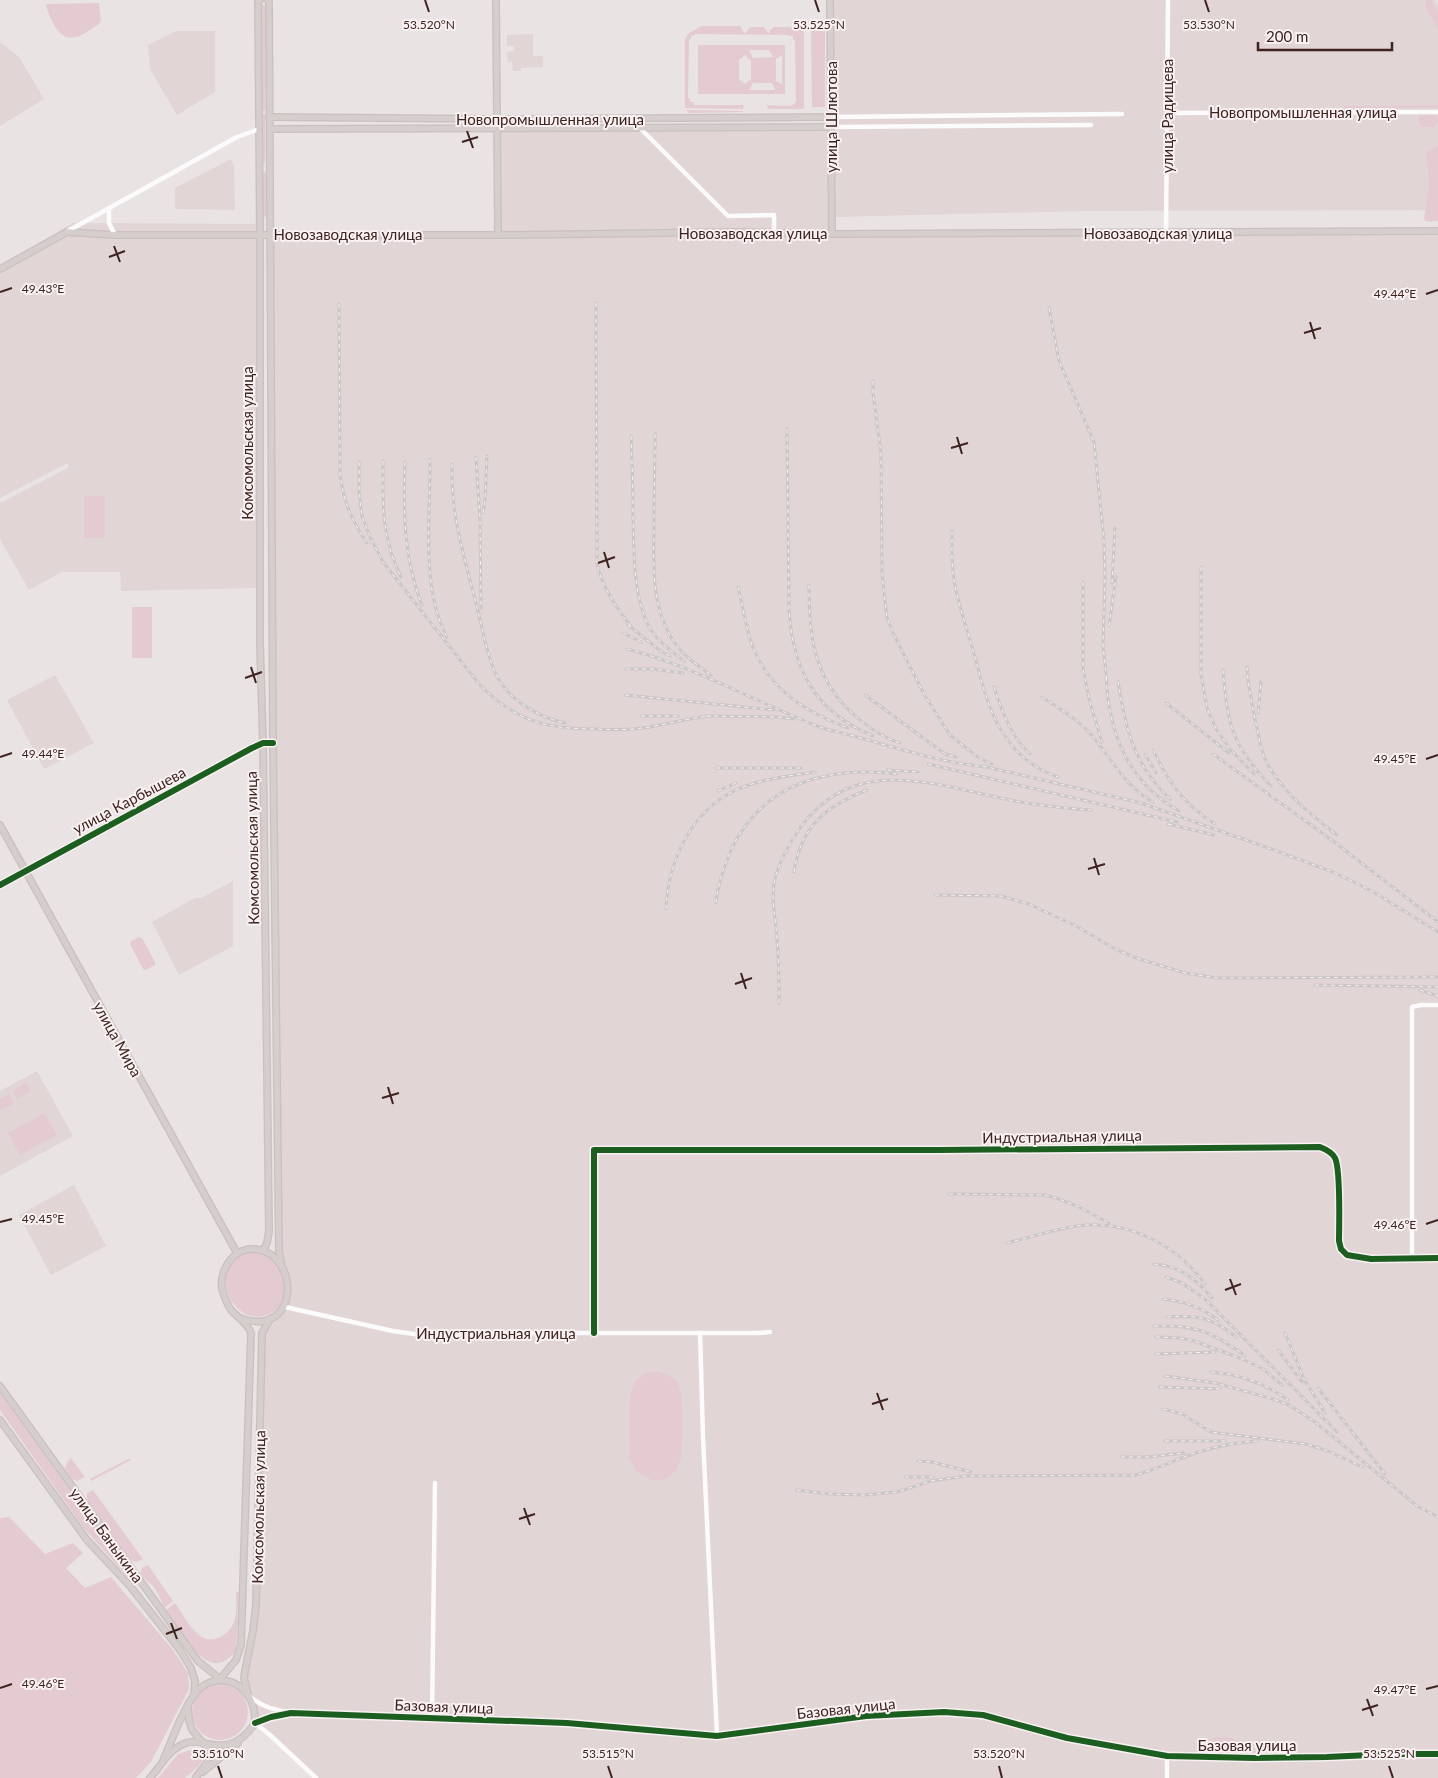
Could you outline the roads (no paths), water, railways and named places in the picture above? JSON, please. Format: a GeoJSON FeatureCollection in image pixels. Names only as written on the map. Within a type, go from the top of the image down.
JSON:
{"type":"FeatureCollection","features":[{"type":"Feature","properties":{"kind":"main road","name":"Комсомольская улица"},"geometry":{"type":"LineString","coordinates":[[260,0],[258,2],[260,644],[265,866],[269,1231],[263,1250]]}},
{"type":"Feature","properties":{"kind":"main road","name":"Комсомольская улица"},"geometry":{"type":"LineString","coordinates":[[268,0],[273,743],[280,1251],[282,1268]]}},
{"type":"Feature","properties":{"kind":"main road"},"geometry":{"type":"LineString","coordinates":[[496,0],[498,235]]}},
{"type":"Feature","properties":{"kind":"main road","name":"улица Шлютова"},"geometry":{"type":"LineString","coordinates":[[830,0],[832,234]]}},
{"type":"Feature","properties":{"kind":"main road","name":"Новопромышленная улица"},"geometry":{"type":"LineString","coordinates":[[269,117],[497,119],[831,117]]}},
{"type":"Feature","properties":{"kind":"main road","name":"Новопромышленная улица"},"geometry":{"type":"LineString","coordinates":[[270,129],[831,126]]}},
{"type":"Feature","properties":{"kind":"main road"},"geometry":{"type":"LineString","coordinates":[[259,168],[270,168]]}},
{"type":"Feature","properties":{"kind":"main road","name":"Новозаводская улица"},"geometry":{"type":"LineString","coordinates":[[67,232],[115,235],[498,235],[774,232],[832,234],[1438,231]]}},
{"type":"Feature","properties":{"kind":"main road"},"geometry":{"type":"LineString","coordinates":[[0,269],[67,232]]}},
{"type":"Feature","properties":{"kind":"main road","name":"Комсомольская улица"},"geometry":{"type":"LineString","coordinates":[[260,383],[272,383]]}},
{"type":"Feature","properties":{"kind":"main road","name":"Комсомольская улица"},"geometry":{"type":"LineString","coordinates":[[260,475],[272,475]]}},
{"type":"Feature","properties":{"kind":"main road","name":"улица Мира"},"geometry":{"type":"LineString","coordinates":[[0,824],[237,1253]]}},
{"type":"Feature","properties":{"kind":"main road"},"geometry":{"type":"LineString","coordinates":[[265,866],[275,866]]}},
{"type":"Feature","properties":{"kind":"main road"},"geometry":{"type":"LineString","coordinates":[[267,1061],[278,1062]]}},
{"type":"Feature","properties":{"kind":"main road"},"geometry":{"type":"LineString","coordinates":[[249,1249],[263,1250],[269,1253],[282,1268],[288,1286],[285,1306],[270,1319],[250,1322],[240,1318],[226,1300],[222,1286],[223,1272],[229,1261],[237,1253],[249,1249]]}},
{"type":"Feature","properties":{"kind":"main road","name":"Комсомольская улица"},"geometry":{"type":"LineString","coordinates":[[220,1679],[230,1668],[239,1653],[242,1630],[251,1332],[240,1318]]}},
{"type":"Feature","properties":{"kind":"main road","name":"Комсомольская улица"},"geometry":{"type":"LineString","coordinates":[[248,1695],[244,1670],[253,1631],[256,1592],[262,1333],[270,1319]]}},
{"type":"Feature","properties":{"kind":"main road","name":"улица Баныкина"},"geometry":{"type":"LineString","coordinates":[[0,1386],[198,1661],[220,1679]]}},
{"type":"Feature","properties":{"kind":"main road","name":"улица Баныкина"},"geometry":{"type":"LineString","coordinates":[[0,1420],[87,1540],[130,1586],[180,1650],[191,1668],[194,1681],[194,1696]]}},
{"type":"Feature","properties":{"kind":"main road"},"geometry":{"type":"LineString","coordinates":[[130,1586],[138,1586],[139,1579]]}},
{"type":"Feature","properties":{"kind":"main road"},"geometry":{"type":"LineString","coordinates":[[242,1630],[247,1632],[253,1631]]}},
{"type":"Feature","properties":{"kind":"main road"},"geometry":{"type":"LineString","coordinates":[[163,1761],[194,1696],[204,1686],[220,1679],[234,1683],[248,1695],[254,1706],[255,1723],[241,1740],[214,1765],[195,1778]]}},
{"type":"Feature","properties":{"kind":"main road"},"geometry":{"type":"LineString","coordinates":[[188,1707],[192,1730],[210,1750],[207,1763],[195,1778]]}},
{"type":"Feature","properties":{"kind":"main road"},"geometry":{"type":"LineString","coordinates":[[150,1778],[174,1750],[187,1743],[199,1742],[224,1746],[241,1740]]}},
{"type":"Feature","properties":{"kind":"street","name":"улица Радищева"},"geometry":{"type":"LineString","coordinates":[[1166,233],[1168,0]]}},
{"type":"Feature","properties":{"kind":"street","name":"Новопромышленная улица"},"geometry":{"type":"LineString","coordinates":[[1167,113],[1438,112]]}},
{"type":"Feature","properties":{"kind":"street"},"geometry":{"type":"LineString","coordinates":[[831,117],[1122,114]]}},
{"type":"Feature","properties":{"kind":"street"},"geometry":{"type":"LineString","coordinates":[[831,126],[1091,125]]}},
{"type":"Feature","properties":{"kind":"street"},"geometry":{"type":"LineString","coordinates":[[640,128],[728,216],[774,215],[774,232]]}},
{"type":"Feature","properties":{"kind":"street"},"geometry":{"type":"LineString","coordinates":[[67,232],[237,137],[259,129]]}},
{"type":"Feature","properties":{"kind":"street"},"geometry":{"type":"LineString","coordinates":[[109,210],[109,223],[115,235]]}},
{"type":"Feature","properties":{"kind":"street","name":"улица Карбышева"},"geometry":{"type":"LineString","coordinates":[[0,885],[263,743],[273,743]]}},
{"type":"Feature","properties":{"kind":"street"},"geometry":{"type":"LineString","coordinates":[[1412,1258],[1412,1007],[1438,1005]]}},
{"type":"Feature","properties":{"kind":"street","name":"Индустриальная улица"},"geometry":{"type":"LineString","coordinates":[[594,1333],[594,1150],[948,1150],[1320,1146],[1335,1158],[1337,1164],[1339,1241],[1347,1255],[1358,1258],[1438,1258]]}},
{"type":"Feature","properties":{"kind":"street","name":"Индустриальная улица"},"geometry":{"type":"LineString","coordinates":[[285,1306],[393,1331],[421,1335],[770,1332]]}},
{"type":"Feature","properties":{"kind":"street"},"geometry":{"type":"LineString","coordinates":[[700,1332],[717,1736]]}},
{"type":"Feature","properties":{"kind":"street"},"geometry":{"type":"LineString","coordinates":[[432,1719],[435,1483]]}},
{"type":"Feature","properties":{"kind":"street"},"geometry":{"type":"LineString","coordinates":[[248,1695],[259,1704],[268,1708],[290,1713]]}},
{"type":"Feature","properties":{"kind":"street","name":"Базовая улица"},"geometry":{"type":"LineString","coordinates":[[255,1723],[270,1717],[290,1713],[567,1723],[717,1736],[866,1716],[944,1712],[983,1714],[1066,1738],[1167,1756],[1254,1758],[1438,1754]]}},
{"type":"Feature","properties":{"kind":"street"},"geometry":{"type":"LineString","coordinates":[[255,1723],[316,1778]]}},
{"type":"Feature","properties":{"kind":"street"},"geometry":{"type":"LineString","coordinates":[[1167,1756],[1167,1778]]}},
{"type":"Feature","properties":{"kind":"railway"},"geometry":{"type":"LineString","coordinates":[[596,303],[597,564],[607,590],[632,628]]}},
{"type":"Feature","properties":{"kind":"railway"},"geometry":{"type":"LineString","coordinates":[[339,304],[340,473],[343,492],[349,510],[356,526],[367,543]]}},
{"type":"Feature","properties":{"kind":"railway"},"geometry":{"type":"LineString","coordinates":[[1049,308],[1059,361],[1094,442],[1104,541],[1103,645],[1107,683]]}},
{"type":"Feature","properties":{"kind":"railway"},"geometry":{"type":"LineString","coordinates":[[873,381],[881,453],[882,574],[887,618],[925,696],[950,735],[976,756],[992,764]]}},
{"type":"Feature","properties":{"kind":"railway"},"geometry":{"type":"LineString","coordinates":[[787,429],[789,608],[795,650],[810,686],[822,701],[853,726],[873,736]]}},
{"type":"Feature","properties":{"kind":"railway"},"geometry":{"type":"LineString","coordinates":[[655,434],[654,567],[660,611],[672,639],[680,650],[711,675]]}},
{"type":"Feature","properties":{"kind":"railway"},"geometry":{"type":"LineString","coordinates":[[631,436],[634,558],[641,607],[653,633],[664,645],[684,661]]}},
{"type":"Feature","properties":{"kind":"railway"},"geometry":{"type":"LineString","coordinates":[[483,513],[487,456]]}},
{"type":"Feature","properties":{"kind":"railway"},"geometry":{"type":"LineString","coordinates":[[476,457],[480,519],[481,608]]}},
{"type":"Feature","properties":{"kind":"railway"},"geometry":{"type":"LineString","coordinates":[[430,459],[430,574],[433,596],[447,637]]}},
{"type":"Feature","properties":{"kind":"railway"},"geometry":{"type":"LineString","coordinates":[[383,461],[384,520],[394,562],[401,577]]}},
{"type":"Feature","properties":{"kind":"railway"},"geometry":{"type":"LineString","coordinates":[[359,462],[359,491],[362,516],[383,562],[479,684],[505,707],[546,725],[578,729],[637,729],[711,716]]}},
{"type":"Feature","properties":{"kind":"railway"},"geometry":{"type":"LineString","coordinates":[[405,462],[404,499],[408,553],[411,571],[422,605]]}},
{"type":"Feature","properties":{"kind":"railway"},"geometry":{"type":"LineString","coordinates":[[452,464],[453,500],[459,536],[491,663],[499,680],[519,702],[537,713],[565,723]]}},
{"type":"Feature","properties":{"kind":"railway"},"geometry":{"type":"LineString","coordinates":[[1112,583],[1115,528]]}},
{"type":"Feature","properties":{"kind":"railway"},"geometry":{"type":"LineString","coordinates":[[952,531],[952,565],[957,594],[983,686],[994,717],[1010,743],[1022,755],[1035,766],[1058,777]]}},
{"type":"Feature","properties":{"kind":"railway"},"geometry":{"type":"LineString","coordinates":[[1201,567],[1201,675],[1207,708],[1216,729],[1231,750],[1254,774]]}},
{"type":"Feature","properties":{"kind":"railway"},"geometry":{"type":"LineString","coordinates":[[1109,626],[1116,577]]}},
{"type":"Feature","properties":{"kind":"railway"},"geometry":{"type":"LineString","coordinates":[[1083,582],[1083,669],[1090,703],[1102,742]]}},
{"type":"Feature","properties":{"kind":"railway"},"geometry":{"type":"LineString","coordinates":[[809,585],[812,638],[821,669],[828,684],[838,698],[862,722],[880,734],[900,743]]}},
{"type":"Feature","properties":{"kind":"railway"},"geometry":{"type":"LineString","coordinates":[[738,587],[746,626],[753,648],[770,676],[780,688],[804,707],[848,728]]}},
{"type":"Feature","properties":{"kind":"railway"},"geometry":{"type":"LineString","coordinates":[[628,625],[662,652],[670,656]]}},
{"type":"Feature","properties":{"kind":"railway"},"geometry":{"type":"LineString","coordinates":[[623,633],[641,642]]}},
{"type":"Feature","properties":{"kind":"railway"},"geometry":{"type":"LineString","coordinates":[[627,649],[700,674],[793,716],[827,729],[938,759],[987,767],[1141,803],[1333,872],[1375,893],[1438,932]]}},
{"type":"Feature","properties":{"kind":"railway"},"geometry":{"type":"LineString","coordinates":[[1247,667],[1253,710],[1266,761],[1288,792],[1307,811],[1337,835]]}},
{"type":"Feature","properties":{"kind":"railway"},"geometry":{"type":"LineString","coordinates":[[626,669],[654,669],[683,673]]}},
{"type":"Feature","properties":{"kind":"railway"},"geometry":{"type":"LineString","coordinates":[[1223,670],[1227,706],[1234,733],[1247,758],[1271,786]]}},
{"type":"Feature","properties":{"kind":"railway"},"geometry":{"type":"LineString","coordinates":[[1106,677],[1112,718],[1124,754],[1146,786],[1179,811]]}},
{"type":"Feature","properties":{"kind":"railway"},"geometry":{"type":"LineString","coordinates":[[1118,681],[1124,714],[1133,745],[1148,773],[1170,799]]}},
{"type":"Feature","properties":{"kind":"railway"},"geometry":{"type":"LineString","coordinates":[[1258,713],[1261,682]]}},
{"type":"Feature","properties":{"kind":"railway"},"geometry":{"type":"LineString","coordinates":[[994,687],[1012,732],[1030,754]]}},
{"type":"Feature","properties":{"kind":"railway"},"geometry":{"type":"LineString","coordinates":[[625,695],[774,710]]}},
{"type":"Feature","properties":{"kind":"railway"},"geometry":{"type":"LineString","coordinates":[[865,695],[945,754],[956,757]]}},
{"type":"Feature","properties":{"kind":"railway"},"geometry":{"type":"LineString","coordinates":[[1042,697],[1086,729],[1132,787],[1153,802]]}},
{"type":"Feature","properties":{"kind":"railway"},"geometry":{"type":"LineString","coordinates":[[1166,703],[1229,753]]}},
{"type":"Feature","properties":{"kind":"railway"},"geometry":{"type":"LineString","coordinates":[[641,716],[678,716]]}},
{"type":"Feature","properties":{"kind":"railway"},"geometry":{"type":"LineString","coordinates":[[706,716],[793,719]]}},
{"type":"Feature","properties":{"kind":"railway"},"geometry":{"type":"LineString","coordinates":[[1153,750],[1178,792],[1194,808],[1215,824]]}},
{"type":"Feature","properties":{"kind":"railway"},"geometry":{"type":"LineString","coordinates":[[1145,754],[1156,773]]}},
{"type":"Feature","properties":{"kind":"railway"},"geometry":{"type":"LineString","coordinates":[[1213,754],[1329,838],[1438,922]]}},
{"type":"Feature","properties":{"kind":"railway"},"geometry":{"type":"LineString","coordinates":[[928,764],[1177,822]]}},
{"type":"Feature","properties":{"kind":"railway"},"geometry":{"type":"LineString","coordinates":[[716,768],[801,768]]}},
{"type":"Feature","properties":{"kind":"railway"},"geometry":{"type":"LineString","coordinates":[[888,770],[918,772]]}},
{"type":"Feature","properties":{"kind":"railway"},"geometry":{"type":"LineString","coordinates":[[666,909],[671,874],[677,857],[684,841],[705,812],[719,800],[744,787],[774,779],[815,772]]}},
{"type":"Feature","properties":{"kind":"railway"},"geometry":{"type":"LineString","coordinates":[[716,903],[718,888],[732,848],[745,826],[762,807],[780,793],[801,783],[823,776],[871,772],[896,774]]}},
{"type":"Feature","properties":{"kind":"railway"},"geometry":{"type":"LineString","coordinates":[[779,1003],[778,955],[773,897],[778,869],[784,854],[800,828],[821,805],[844,790],[869,782],[895,780],[922,782],[1026,803],[1091,810]]}},
{"type":"Feature","properties":{"kind":"railway"},"geometry":{"type":"LineString","coordinates":[[718,791],[736,783]]}},
{"type":"Feature","properties":{"kind":"railway"},"geometry":{"type":"LineString","coordinates":[[794,872],[797,856],[809,830],[839,803],[867,790]]}},
{"type":"Feature","properties":{"kind":"railway"},"geometry":{"type":"LineString","coordinates":[[1168,824],[1214,835]]}},
{"type":"Feature","properties":{"kind":"railway"},"geometry":{"type":"LineString","coordinates":[[935,895],[1001,896],[1029,904],[1076,926],[1115,949],[1136,958],[1185,973],[1217,978],[1438,977]]}},
{"type":"Feature","properties":{"kind":"railway"},"geometry":{"type":"LineString","coordinates":[[1315,985],[1438,987]]}},
{"type":"Feature","properties":{"kind":"railway"},"geometry":{"type":"LineString","coordinates":[[1420,990],[1438,996]]}},
{"type":"Feature","properties":{"kind":"railway"},"geometry":{"type":"LineString","coordinates":[[949,1194],[1044,1195],[1079,1207],[1109,1223]]}},
{"type":"Feature","properties":{"kind":"railway"},"geometry":{"type":"LineString","coordinates":[[1007,1243],[1076,1226],[1103,1225],[1120,1228],[1137,1233],[1168,1248],[1182,1259],[1205,1284]]}},
{"type":"Feature","properties":{"kind":"railway"},"geometry":{"type":"LineString","coordinates":[[1154,1264],[1172,1267],[1186,1274],[1212,1298]]}},
{"type":"Feature","properties":{"kind":"railway"},"geometry":{"type":"LineString","coordinates":[[1166,1277],[1182,1283],[1205,1299],[1337,1432]]}},
{"type":"Feature","properties":{"kind":"railway"},"geometry":{"type":"LineString","coordinates":[[1163,1299],[1192,1305],[1218,1320]]}},
{"type":"Feature","properties":{"kind":"railway"},"geometry":{"type":"LineString","coordinates":[[1167,1317],[1187,1316],[1211,1321],[1236,1337]]}},
{"type":"Feature","properties":{"kind":"railway"},"geometry":{"type":"LineString","coordinates":[[1154,1326],[1192,1328],[1202,1331],[1213,1335],[1245,1356]]}},
{"type":"Feature","properties":{"kind":"railway"},"geometry":{"type":"LineString","coordinates":[[1285,1333],[1304,1379],[1325,1413]]}},
{"type":"Feature","properties":{"kind":"railway"},"geometry":{"type":"LineString","coordinates":[[1156,1337],[1180,1338],[1194,1341],[1240,1358],[1263,1369],[1282,1385]]}},
{"type":"Feature","properties":{"kind":"railway"},"geometry":{"type":"LineString","coordinates":[[1278,1350],[1302,1382]]}},
{"type":"Feature","properties":{"kind":"railway"},"geometry":{"type":"LineString","coordinates":[[1156,1354],[1215,1352]]}},
{"type":"Feature","properties":{"kind":"railway"},"geometry":{"type":"LineString","coordinates":[[1211,1372],[1251,1380],[1288,1400]]}},
{"type":"Feature","properties":{"kind":"railway"},"geometry":{"type":"LineString","coordinates":[[1165,1376],[1215,1383],[1289,1405],[1315,1422],[1417,1506],[1438,1517]]}},
{"type":"Feature","properties":{"kind":"railway"},"geometry":{"type":"LineString","coordinates":[[1160,1387],[1220,1389]]}},
{"type":"Feature","properties":{"kind":"railway"},"geometry":{"type":"LineString","coordinates":[[1318,1388],[1385,1474]]}},
{"type":"Feature","properties":{"kind":"railway"},"geometry":{"type":"LineString","coordinates":[[1163,1409],[1182,1414],[1211,1432],[1306,1444],[1328,1451],[1362,1467]]}},
{"type":"Feature","properties":{"kind":"railway"},"geometry":{"type":"LineString","coordinates":[[1165,1441],[1225,1441]]}},
{"type":"Feature","properties":{"kind":"railway"},"geometry":{"type":"LineString","coordinates":[[797,1490],[830,1494],[864,1495],[897,1492],[931,1481],[966,1476],[1135,1475],[1191,1454],[1228,1445],[1257,1441]]}},
{"type":"Feature","properties":{"kind":"railway"},"geometry":{"type":"LineString","coordinates":[[1121,1457],[1147,1457],[1184,1453]]}},
{"type":"Feature","properties":{"kind":"railway"},"geometry":{"type":"LineString","coordinates":[[918,1461],[932,1462],[971,1472]]}},
{"type":"Feature","properties":{"kind":"railway"},"geometry":{"type":"LineString","coordinates":[[905,1477],[933,1477]]}}]}
